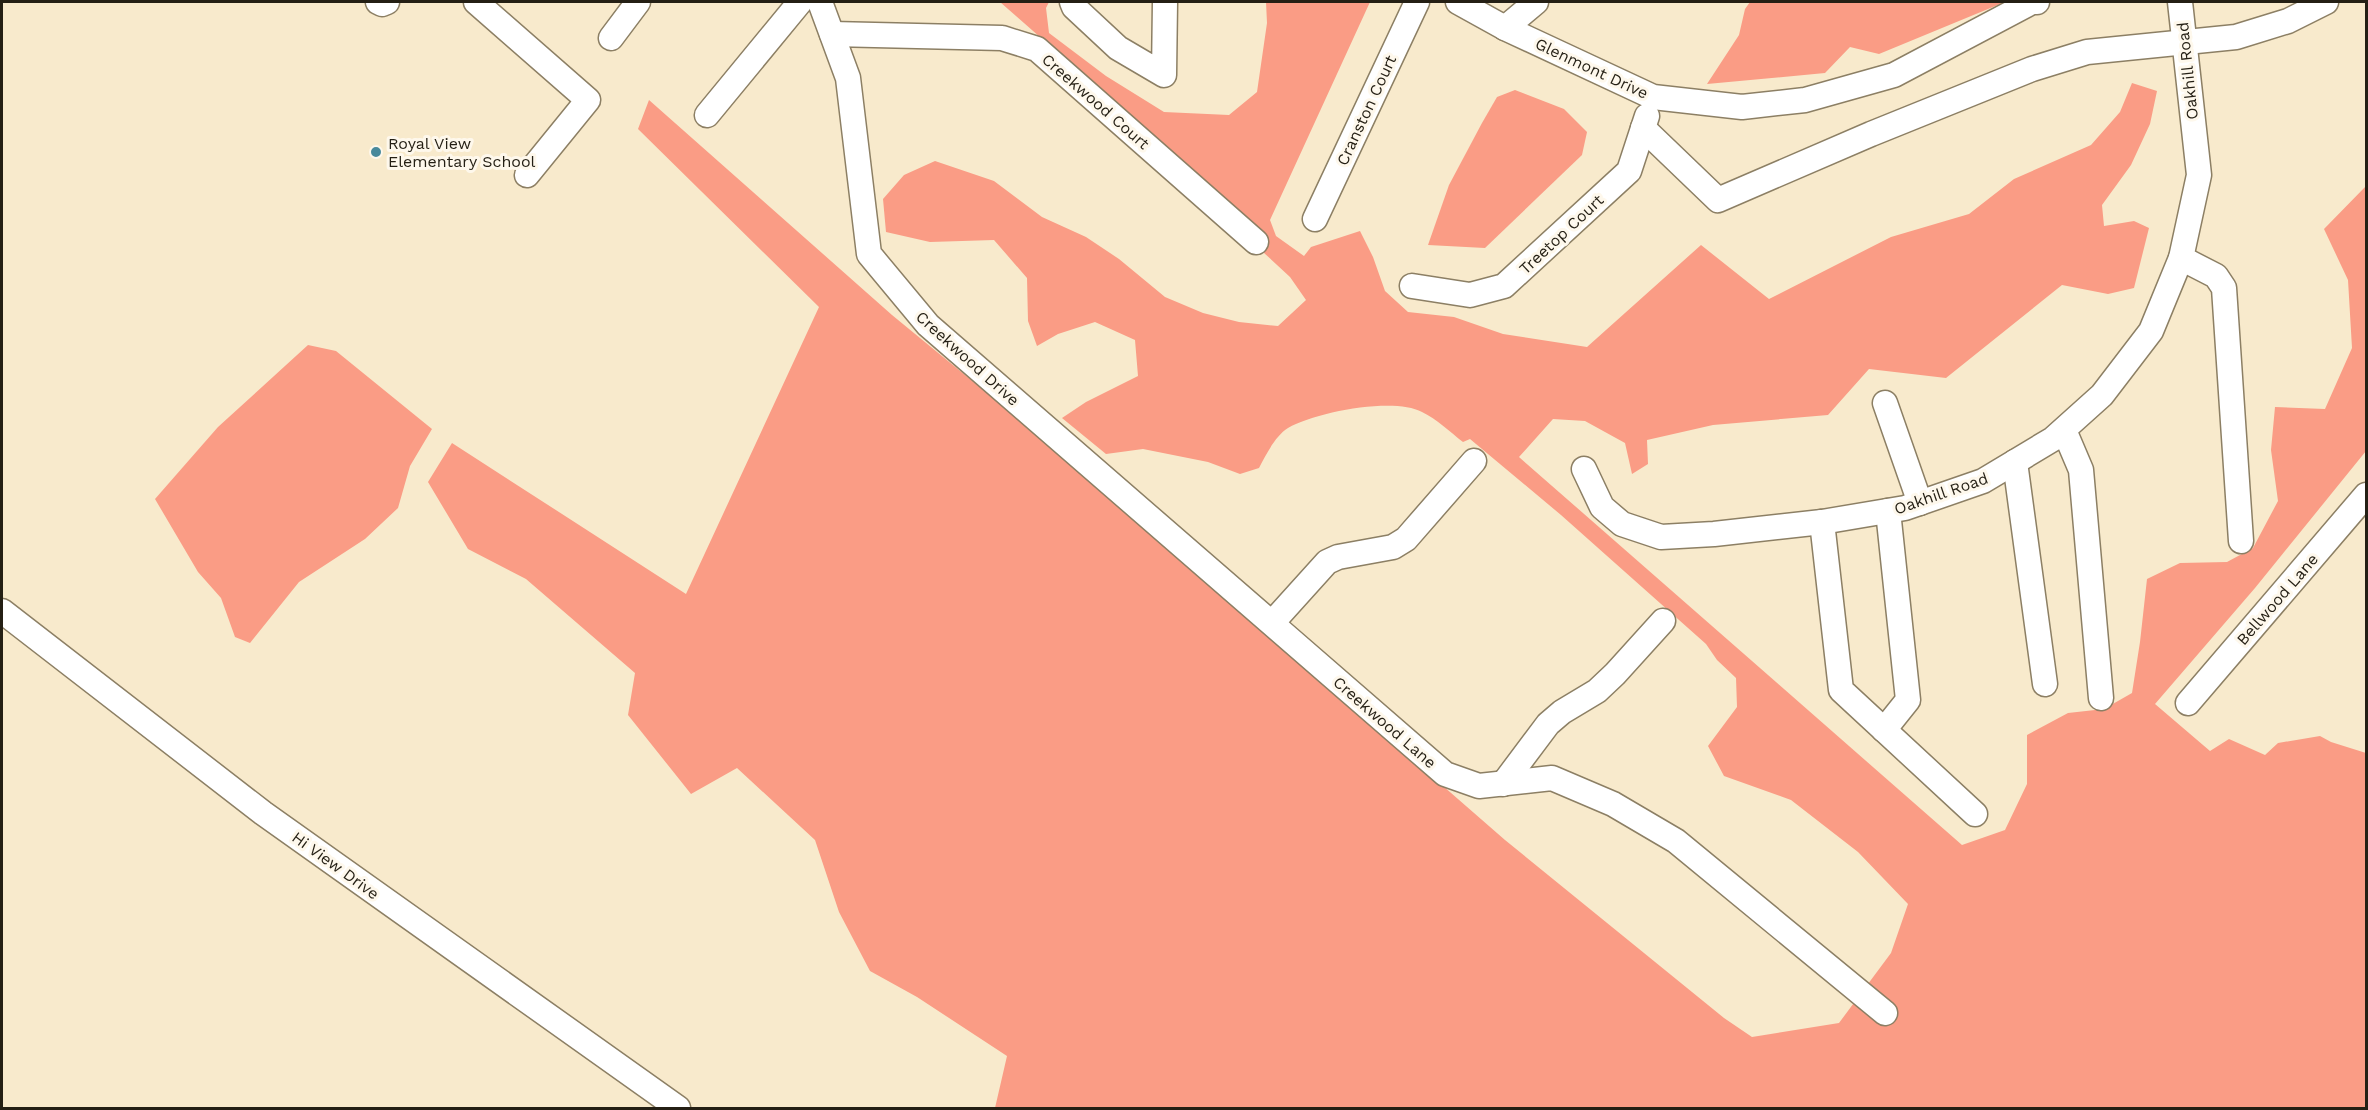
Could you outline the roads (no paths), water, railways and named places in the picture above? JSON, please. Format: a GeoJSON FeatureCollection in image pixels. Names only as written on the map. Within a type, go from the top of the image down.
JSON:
{"type":"FeatureCollection","features":[{"type":"Feature","properties":{"kind":"street"},"geometry":{"type":"LineString","coordinates":[[378,2],[382,4],[387,2]]}},
{"type":"Feature","properties":{"kind":"street"},"geometry":{"type":"LineString","coordinates":[[476,2],[588,100],[527,175]]}},
{"type":"Feature","properties":{"kind":"street"},"geometry":{"type":"LineString","coordinates":[[611,38],[638,2]]}},
{"type":"Feature","properties":{"kind":"street"},"geometry":{"type":"LineString","coordinates":[[707,115],[800,2]]}},
{"type":"Feature","properties":{"kind":"street","name":"Creekwood Drive"},"geometry":{"type":"LineString","coordinates":[[820,2],[848,78],[869,254],[928,325],[1272,623]]}},
{"type":"Feature","properties":{"kind":"street"},"geometry":{"type":"LineString","coordinates":[[1072,2],[1074,8],[1118,48],[1164,75],[1165,2]]}},
{"type":"Feature","properties":{"kind":"street","name":"Cranston Court"},"geometry":{"type":"LineString","coordinates":[[1316,219],[1417,2]]}},
{"type":"Feature","properties":{"kind":"street","name":"Glenmont Drive"},"geometry":{"type":"LineString","coordinates":[[1458,2],[1505,28],[1653,96],[1742,107],[1805,100],[1894,75],[2032,2],[2037,2]]}},
{"type":"Feature","properties":{"kind":"street"},"geometry":{"type":"LineString","coordinates":[[1505,28],[1536,2]]}},
{"type":"Feature","properties":{"kind":"street","name":"Oakhill Road"},"geometry":{"type":"LineString","coordinates":[[1584,469],[1602,507],[1622,524],[1661,537],[1714,534],[1822,522],[1920,503],[1983,481],[2053,440],[2102,395],[2151,331],[2181,258],[2199,175],[2180,2]]}},
{"type":"Feature","properties":{"kind":"street"},"geometry":{"type":"LineString","coordinates":[[1643,128],[1718,200],[1871,134],[2032,69],[2087,52],[2236,37],[2288,21],[2326,2]]}},
{"type":"Feature","properties":{"kind":"street","name":"Creekwood Court"},"geometry":{"type":"LineString","coordinates":[[832,34],[1002,38],[1037,50],[1256,243]]}},
{"type":"Feature","properties":{"kind":"street","name":"Treetop Court"},"geometry":{"type":"LineString","coordinates":[[1412,286],[1470,296],[1504,286],[1629,171],[1653,96]]}},
{"type":"Feature","properties":{"kind":"street"},"geometry":{"type":"LineString","coordinates":[[2181,258],[2216,276],[2224,288],[2241,541]]}},
{"type":"Feature","properties":{"kind":"street"},"geometry":{"type":"LineString","coordinates":[[1885,403],[1920,503]]}},
{"type":"Feature","properties":{"kind":"street"},"geometry":{"type":"LineString","coordinates":[[2064,430],[2082,470],[2102,698]]}},
{"type":"Feature","properties":{"kind":"street"},"geometry":{"type":"LineString","coordinates":[[1272,623],[1327,562],[1338,557],[1393,547],[1406,539],[1474,461]]}},
{"type":"Feature","properties":{"kind":"street"},"geometry":{"type":"LineString","coordinates":[[2015,462],[2045,684]]}},
{"type":"Feature","properties":{"kind":"street","name":"Bellwood Lane"},"geometry":{"type":"LineString","coordinates":[[2188,703],[2367,495]]}},
{"type":"Feature","properties":{"kind":"street"},"geometry":{"type":"LineString","coordinates":[[1884,730],[1908,700],[1888,511]]}},
{"type":"Feature","properties":{"kind":"street"},"geometry":{"type":"LineString","coordinates":[[1822,522],[1841,690],[1976,814]]}},
{"type":"Feature","properties":{"kind":"street","name":"Hi View Drive"},"geometry":{"type":"LineString","coordinates":[[2,611],[263,813],[678,1108]]}},
{"type":"Feature","properties":{"kind":"street"},"geometry":{"type":"LineString","coordinates":[[1503,784],[1548,724],[1562,712],[1597,691],[1664,621]]}},
{"type":"Feature","properties":{"kind":"street","name":"Creekwood Lane"},"geometry":{"type":"LineString","coordinates":[[1272,623],[1445,774],[1479,786],[1552,778],[1614,804],[1676,841],[1885,1013]]}},
{"type":"Feature","properties":{"kind":"place","name":"Royal View Elementary School"},"geometry":{"type":"Point","coordinates":[376,152]}}]}
